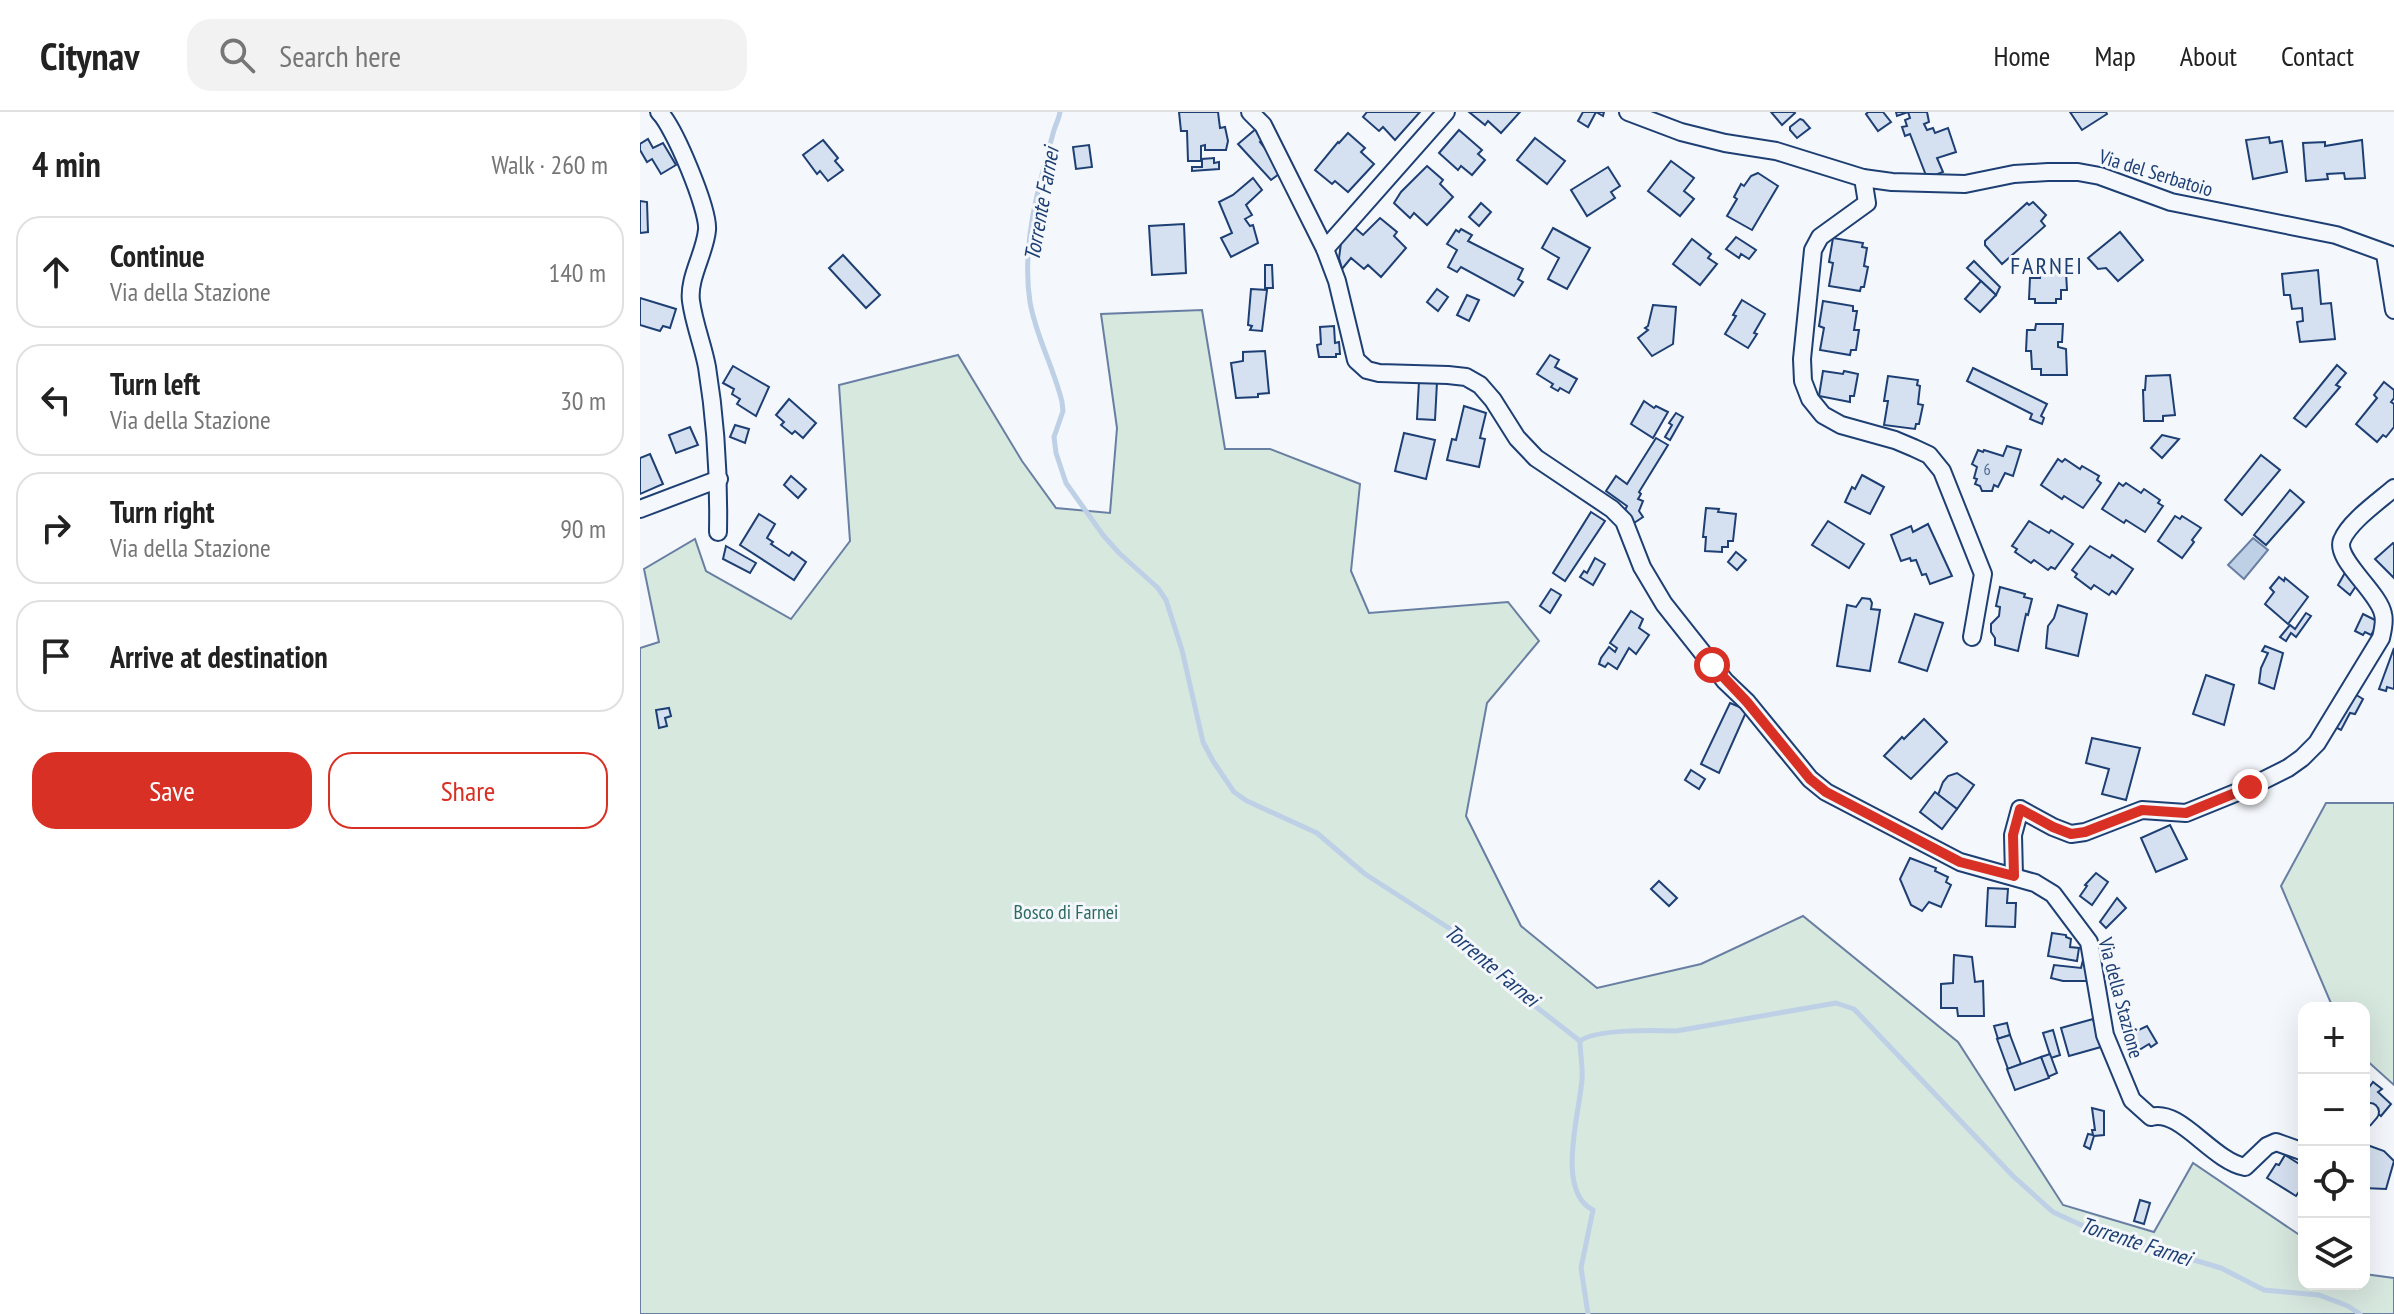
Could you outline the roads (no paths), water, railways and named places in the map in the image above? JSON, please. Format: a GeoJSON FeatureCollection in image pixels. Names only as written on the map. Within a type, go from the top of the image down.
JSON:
{"type":"FeatureCollection","features":[{"type":"Feature","properties":{"kind":"street"},"geometry":{"type":"LineString","coordinates":[[659,112],[665,117],[680,146],[708,219],[690,298],[707,369],[717,442],[718,532]]}},
{"type":"Feature","properties":{"kind":"street","name":"Via della Stazione"},"geometry":{"type":"LineString","coordinates":[[1250,112],[1263,125],[1325,249],[1337,281],[1356,360],[1367,370],[1379,373],[1466,377],[1480,385],[1517,438],[1536,458],[1595,496],[1624,521],[1642,567],[1664,604],[1718,673],[1747,702],[1810,779],[1826,792],[1960,862],[2035,883],[2053,894],[2089,942],[2105,1035],[2132,1100],[2143,1112],[2151,1117],[2160,1114],[2174,1119],[2234,1165],[2245,1167],[2267,1146],[2276,1142],[2298,1150]]}},
{"type":"Feature","properties":{"kind":"street"},"geometry":{"type":"LineString","coordinates":[[1325,249],[1446,112]]}},
{"type":"Feature","properties":{"kind":"street","name":"Via del Serbatoio"},"geometry":{"type":"LineString","coordinates":[[1628,112],[1681,132],[1776,151],[1863,178],[1965,184],[2014,174],[2078,172],[2100,176],[2171,202],[2336,235],[2390,255],[2394,310]]}},
{"type":"Feature","properties":{"kind":"street"},"geometry":{"type":"LineString","coordinates":[[1863,178],[1867,203],[1820,237],[1813,250],[1803,344],[1803,381],[1810,399],[1823,415],[1841,425],[1929,455],[1942,471],[1983,574],[1972,637]]}},
{"type":"Feature","properties":{"kind":"street"},"geometry":{"type":"LineString","coordinates":[[640,509],[719,479]]}},
{"type":"Feature","properties":{"kind":"street"},"geometry":{"type":"LineString","coordinates":[[2014,876],[2013,835],[2020,809],[2071,834],[2085,832],[2142,810],[2186,813],[2288,768],[2317,743],[2381,638],[2383,612],[2376,596],[2351,567],[2340,547],[2357,521],[2394,488]]}},
{"type":"Feature","properties":{"kind":"water"},"geometry":{"type":"Polygon","coordinates":[[[2253,538],[2268,550],[2244,579],[2228,565],[2253,538]]]}},
{"type":"Feature","properties":{"kind":"waterway","name":"Torrente Farnei"},"geometry":{"type":"LineString","coordinates":[[1060,112],[1037,193],[1028,259],[1033,315],[1062,402],[1063,411],[1054,437],[1056,453],[1066,483],[1103,535],[1158,588],[1166,600],[1182,650],[1203,742],[1234,792],[1317,833],[1365,874],[1469,941],[1535,1006],[1580,1041],[1611,1032],[1676,1031],[1836,1003],[1854,1009],[2013,1176],[2053,1212],[2092,1230],[2221,1268],[2264,1290],[2319,1295],[2360,1314]]}},
{"type":"Feature","properties":{"kind":"waterway"},"geometry":{"type":"LineString","coordinates":[[1580,1041],[1582,1079],[1572,1169],[1582,1200],[1593,1210],[1581,1268],[1588,1314]]}},
{"type":"Feature","properties":{"kind":"district","name":"FARNEI"},"geometry":{"type":"Point","coordinates":[2047,265]}},
{"type":"Feature","properties":{"kind":"park label","name":"Bosco di Farnei"},"geometry":{"type":"Point","coordinates":[1066,912]}}]}
